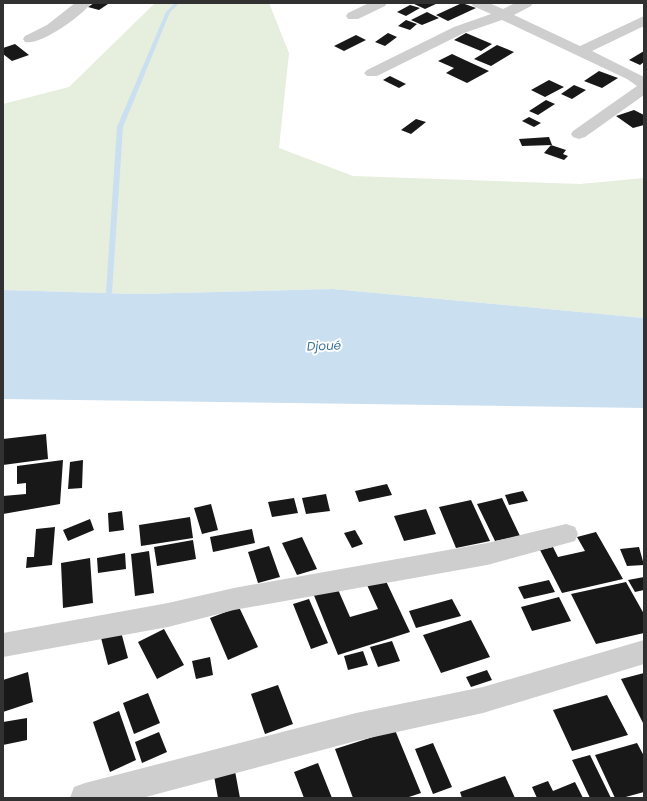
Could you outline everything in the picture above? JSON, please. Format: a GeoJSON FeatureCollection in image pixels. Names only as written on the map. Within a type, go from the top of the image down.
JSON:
{"type":"FeatureCollection","features":[{"type":"Feature","properties":{"kind":"street"},"geometry":{"type":"LineString","coordinates":[[30,39],[52,28],[84,3]]}},
{"type":"Feature","properties":{"kind":"street"},"geometry":{"type":"LineString","coordinates":[[353,16],[380,3]]}},
{"type":"Feature","properties":{"kind":"street"},"geometry":{"type":"LineString","coordinates":[[478,3],[644,84]]}},
{"type":"Feature","properties":{"kind":"street"},"geometry":{"type":"LineString","coordinates":[[372,73],[459,30],[502,15],[526,3]]}},
{"type":"Feature","properties":{"kind":"street"},"geometry":{"type":"LineString","coordinates":[[578,51],[602,42],[644,20]]}},
{"type":"Feature","properties":{"kind":"street"},"geometry":{"type":"LineString","coordinates":[[579,134],[644,88]]}},
{"type":"Feature","properties":{"kind":"street"},"geometry":{"type":"LineString","coordinates":[[3,645],[168,615],[234,599],[487,554],[566,534]]}},
{"type":"Feature","properties":{"kind":"street"},"geometry":{"type":"LineString","coordinates":[[85,798],[356,728],[483,700],[644,652]]}},
{"type":"Feature","properties":{"kind":"green space"},"geometry":{"type":"Polygon","coordinates":[[[155,3],[269,3],[289,53],[279,148],[353,176],[580,184],[644,178],[644,318],[333,289],[137,294],[3,290],[3,104],[69,87],[155,3]]]}},
{"type":"Feature","properties":{"kind":"water","name":"Djoué"},"geometry":{"type":"Polygon","coordinates":[[[333,289],[644,318],[644,408],[3,399],[3,290],[137,294],[333,289]]]}},
{"type":"Feature","properties":{"kind":"building"},"geometry":{"type":"Polygon","coordinates":[[[94,3],[108,4],[99,10],[88,7],[94,3]]]}},
{"type":"Feature","properties":{"kind":"building"},"geometry":{"type":"Polygon","coordinates":[[[412,3],[438,3],[425,9],[412,3]]]}},
{"type":"Feature","properties":{"kind":"building"},"geometry":{"type":"Polygon","coordinates":[[[462,3],[476,8],[448,21],[436,15],[462,3]]]}},
{"type":"Feature","properties":{"kind":"building"},"geometry":{"type":"Polygon","coordinates":[[[410,5],[420,8],[406,16],[397,12],[410,5]]]}},
{"type":"Feature","properties":{"kind":"building"},"geometry":{"type":"Polygon","coordinates":[[[427,12],[439,18],[422,25],[411,20],[427,12]]]}},
{"type":"Feature","properties":{"kind":"building"},"geometry":{"type":"Polygon","coordinates":[[[406,20],[417,24],[410,30],[398,26],[406,20]]]}},
{"type":"Feature","properties":{"kind":"building"},"geometry":{"type":"Polygon","coordinates":[[[388,33],[397,37],[385,46],[375,42],[388,33]]]}},
{"type":"Feature","properties":{"kind":"building"},"geometry":{"type":"Polygon","coordinates":[[[466,33],[492,44],[481,51],[454,40],[466,33]]]}},
{"type":"Feature","properties":{"kind":"building"},"geometry":{"type":"Polygon","coordinates":[[[356,35],[366,40],[344,51],[334,46],[356,35]]]}},
{"type":"Feature","properties":{"kind":"building"},"geometry":{"type":"Polygon","coordinates":[[[15,44],[29,55],[12,61],[3,54],[3,48],[15,44]]]}},
{"type":"Feature","properties":{"kind":"building"},"geometry":{"type":"Polygon","coordinates":[[[497,45],[514,52],[491,66],[474,59],[497,45]]]}},
{"type":"Feature","properties":{"kind":"building"},"geometry":{"type":"Polygon","coordinates":[[[644,51],[644,62],[640,65],[629,60],[644,51]]]}},
{"type":"Feature","properties":{"kind":"building"},"geometry":{"type":"Polygon","coordinates":[[[452,54],[489,71],[467,83],[446,73],[454,68],[438,61],[452,54]]]}},
{"type":"Feature","properties":{"kind":"building"},"geometry":{"type":"Polygon","coordinates":[[[599,71],[618,78],[602,88],[584,81],[599,71]]]}},
{"type":"Feature","properties":{"kind":"building"},"geometry":{"type":"Polygon","coordinates":[[[390,76],[406,84],[399,88],[383,80],[390,76]]]}},
{"type":"Feature","properties":{"kind":"building"},"geometry":{"type":"Polygon","coordinates":[[[549,80],[564,87],[545,97],[531,90],[549,80]]]}},
{"type":"Feature","properties":{"kind":"building"},"geometry":{"type":"Polygon","coordinates":[[[574,85],[586,90],[572,99],[561,94],[574,85]]]}},
{"type":"Feature","properties":{"kind":"building"},"geometry":{"type":"Polygon","coordinates":[[[546,100],[555,104],[538,115],[529,111],[546,100]]]}},
{"type":"Feature","properties":{"kind":"building"},"geometry":{"type":"Polygon","coordinates":[[[634,110],[644,115],[644,125],[633,128],[616,116],[634,110]]]}},
{"type":"Feature","properties":{"kind":"building"},"geometry":{"type":"Polygon","coordinates":[[[529,117],[541,123],[534,127],[522,121],[529,117]]]}},
{"type":"Feature","properties":{"kind":"building"},"geometry":{"type":"Polygon","coordinates":[[[416,119],[426,122],[411,134],[401,130],[416,119]]]}},
{"type":"Feature","properties":{"kind":"building"},"geometry":{"type":"Polygon","coordinates":[[[549,137],[552,145],[522,146],[519,139],[549,137]]]}},
{"type":"Feature","properties":{"kind":"building"},"geometry":{"type":"Polygon","coordinates":[[[551,145],[566,150],[563,154],[568,156],[564,160],[544,153],[551,145]]]}},
{"type":"Feature","properties":{"kind":"building"},"geometry":{"type":"Polygon","coordinates":[[[46,434],[48,459],[3,465],[3,439],[46,434]]]}},
{"type":"Feature","properties":{"kind":"building"},"geometry":{"type":"Polygon","coordinates":[[[63,460],[60,504],[3,514],[3,496],[26,494],[26,483],[17,484],[17,466],[63,460]]]}},
{"type":"Feature","properties":{"kind":"building"},"geometry":{"type":"Polygon","coordinates":[[[83,460],[82,488],[68,489],[70,462],[83,460]]]}},
{"type":"Feature","properties":{"kind":"building"},"geometry":{"type":"Polygon","coordinates":[[[387,484],[392,495],[359,502],[355,491],[387,484]]]}},
{"type":"Feature","properties":{"kind":"building"},"geometry":{"type":"Polygon","coordinates":[[[523,491],[528,501],[509,505],[505,495],[523,491]]]}},
{"type":"Feature","properties":{"kind":"building"},"geometry":{"type":"Polygon","coordinates":[[[326,494],[330,511],[306,514],[302,498],[326,494]]]}},
{"type":"Feature","properties":{"kind":"building"},"geometry":{"type":"Polygon","coordinates":[[[294,498],[298,513],[272,517],[268,502],[294,498]]]}},
{"type":"Feature","properties":{"kind":"building"},"geometry":{"type":"Polygon","coordinates":[[[502,498],[520,536],[495,541],[477,504],[502,498]]]}},
{"type":"Feature","properties":{"kind":"building"},"geometry":{"type":"Polygon","coordinates":[[[471,500],[490,541],[456,548],[439,507],[471,500]]]}},
{"type":"Feature","properties":{"kind":"building"},"geometry":{"type":"Polygon","coordinates":[[[211,504],[218,530],[202,534],[194,508],[211,504]]]}},
{"type":"Feature","properties":{"kind":"building"},"geometry":{"type":"Polygon","coordinates":[[[426,509],[436,534],[404,541],[394,516],[426,509]]]}},
{"type":"Feature","properties":{"kind":"building"},"geometry":{"type":"Polygon","coordinates":[[[122,511],[124,530],[109,532],[108,513],[122,511]]]}},
{"type":"Feature","properties":{"kind":"building"},"geometry":{"type":"Polygon","coordinates":[[[190,517],[193,538],[141,546],[139,525],[190,517]]]}},
{"type":"Feature","properties":{"kind":"building"},"geometry":{"type":"Polygon","coordinates":[[[90,519],[94,530],[68,541],[63,530],[90,519]]]}},
{"type":"Feature","properties":{"kind":"building"},"geometry":{"type":"Polygon","coordinates":[[[55,527],[52,565],[26,568],[27,557],[34,557],[36,529],[55,527]]]}},
{"type":"Feature","properties":{"kind":"building"},"geometry":{"type":"Polygon","coordinates":[[[252,529],[255,543],[213,552],[210,537],[252,529]]]}},
{"type":"Feature","properties":{"kind":"building"},"geometry":{"type":"Polygon","coordinates":[[[355,530],[363,544],[352,548],[344,533],[355,530]]]}},
{"type":"Feature","properties":{"kind":"building"},"geometry":{"type":"Polygon","coordinates":[[[596,532],[623,579],[562,593],[540,550],[553,547],[558,557],[585,551],[577,537],[596,532]]]}},
{"type":"Feature","properties":{"kind":"building"},"geometry":{"type":"Polygon","coordinates":[[[302,537],[317,569],[297,575],[282,543],[302,537]]]}},
{"type":"Feature","properties":{"kind":"building"},"geometry":{"type":"Polygon","coordinates":[[[193,540],[196,559],[157,566],[154,547],[193,540]]]}},
{"type":"Feature","properties":{"kind":"building"},"geometry":{"type":"Polygon","coordinates":[[[269,546],[280,577],[258,583],[248,552],[269,546]]]}},
{"type":"Feature","properties":{"kind":"building"},"geometry":{"type":"Polygon","coordinates":[[[639,547],[644,565],[627,566],[620,549],[639,547]]]}},
{"type":"Feature","properties":{"kind":"building"},"geometry":{"type":"Polygon","coordinates":[[[149,551],[154,593],[135,596],[131,554],[149,551]]]}},
{"type":"Feature","properties":{"kind":"building"},"geometry":{"type":"Polygon","coordinates":[[[125,553],[126,569],[98,573],[97,558],[125,553]]]}},
{"type":"Feature","properties":{"kind":"building"},"geometry":{"type":"Polygon","coordinates":[[[90,558],[93,603],[63,608],[61,563],[90,558]]]}},
{"type":"Feature","properties":{"kind":"building"},"geometry":{"type":"Polygon","coordinates":[[[644,577],[644,590],[635,592],[628,580],[644,577]]]}},
{"type":"Feature","properties":{"kind":"building"},"geometry":{"type":"Polygon","coordinates":[[[385,579],[410,632],[338,655],[313,593],[336,585],[350,617],[378,609],[367,585],[385,579]]]}},
{"type":"Feature","properties":{"kind":"building"},"geometry":{"type":"Polygon","coordinates":[[[549,580],[555,592],[524,599],[518,587],[549,580]]]}},
{"type":"Feature","properties":{"kind":"building"},"geometry":{"type":"Polygon","coordinates":[[[626,582],[644,614],[644,633],[596,644],[571,594],[626,582]]]}},
{"type":"Feature","properties":{"kind":"building"},"geometry":{"type":"Polygon","coordinates":[[[559,597],[571,621],[532,631],[521,607],[559,597]]]}},
{"type":"Feature","properties":{"kind":"building"},"geometry":{"type":"Polygon","coordinates":[[[309,599],[328,643],[311,649],[293,604],[309,599]]]}},
{"type":"Feature","properties":{"kind":"building"},"geometry":{"type":"Polygon","coordinates":[[[452,599],[461,616],[416,628],[409,611],[452,599]]]}},
{"type":"Feature","properties":{"kind":"building"},"geometry":{"type":"Polygon","coordinates":[[[239,607],[258,647],[228,660],[210,618],[239,607]]]}},
{"type":"Feature","properties":{"kind":"building"},"geometry":{"type":"Polygon","coordinates":[[[471,620],[490,657],[441,673],[423,635],[471,620]]]}},
{"type":"Feature","properties":{"kind":"building"},"geometry":{"type":"Polygon","coordinates":[[[120,628],[128,658],[108,665],[100,634],[120,628]]]}},
{"type":"Feature","properties":{"kind":"building"},"geometry":{"type":"Polygon","coordinates":[[[164,629],[184,665],[157,679],[138,642],[164,629]]]}},
{"type":"Feature","properties":{"kind":"building"},"geometry":{"type":"Polygon","coordinates":[[[392,641],[400,661],[378,667],[370,647],[392,641]]]}},
{"type":"Feature","properties":{"kind":"building"},"geometry":{"type":"Polygon","coordinates":[[[363,651],[368,665],[348,670],[344,656],[363,651]]]}},
{"type":"Feature","properties":{"kind":"building"},"geometry":{"type":"Polygon","coordinates":[[[210,657],[213,675],[196,679],[192,661],[210,657]]]}},
{"type":"Feature","properties":{"kind":"building"},"geometry":{"type":"Polygon","coordinates":[[[487,670],[492,680],[471,687],[466,677],[487,670]]]}},
{"type":"Feature","properties":{"kind":"building"},"geometry":{"type":"Polygon","coordinates":[[[28,672],[33,702],[3,712],[3,680],[28,672]]]}},
{"type":"Feature","properties":{"kind":"building"},"geometry":{"type":"Polygon","coordinates":[[[644,673],[644,725],[621,679],[644,673]]]}},
{"type":"Feature","properties":{"kind":"building"},"geometry":{"type":"Polygon","coordinates":[[[278,685],[293,724],[265,734],[251,694],[278,685]]]}},
{"type":"Feature","properties":{"kind":"building"},"geometry":{"type":"Polygon","coordinates":[[[148,693],[160,723],[134,734],[123,703],[148,693]]]}},
{"type":"Feature","properties":{"kind":"building"},"geometry":{"type":"Polygon","coordinates":[[[607,695],[628,735],[572,751],[553,710],[607,695]]]}},
{"type":"Feature","properties":{"kind":"building"},"geometry":{"type":"Polygon","coordinates":[[[119,711],[136,760],[110,772],[93,722],[119,711]]]}},
{"type":"Feature","properties":{"kind":"building"},"geometry":{"type":"Polygon","coordinates":[[[27,718],[27,740],[3,745],[3,722],[27,718]]]}},
{"type":"Feature","properties":{"kind":"building"},"geometry":{"type":"Polygon","coordinates":[[[395,730],[421,793],[406,798],[353,798],[335,749],[395,730]]]}},
{"type":"Feature","properties":{"kind":"building"},"geometry":{"type":"Polygon","coordinates":[[[159,732],[167,752],[142,763],[135,742],[159,732]]]}},
{"type":"Feature","properties":{"kind":"building"},"geometry":{"type":"Polygon","coordinates":[[[433,743],[452,787],[433,794],[415,749],[433,743]]]}},
{"type":"Feature","properties":{"kind":"building"},"geometry":{"type":"Polygon","coordinates":[[[637,743],[644,756],[644,792],[622,798],[615,798],[595,755],[637,743]]]}},
{"type":"Feature","properties":{"kind":"building"},"geometry":{"type":"Polygon","coordinates":[[[590,755],[611,798],[590,798],[572,760],[590,755]]]}},
{"type":"Feature","properties":{"kind":"building"},"geometry":{"type":"Polygon","coordinates":[[[318,763],[332,798],[304,798],[294,772],[318,763]]]}},
{"type":"Feature","properties":{"kind":"building"},"geometry":{"type":"Polygon","coordinates":[[[235,771],[240,798],[218,798],[214,776],[235,771]]]}},
{"type":"Feature","properties":{"kind":"building"},"geometry":{"type":"Polygon","coordinates":[[[505,776],[515,798],[462,798],[460,792],[505,776]]]}},
{"type":"Feature","properties":{"kind":"building"},"geometry":{"type":"Polygon","coordinates":[[[548,781],[553,791],[575,782],[583,798],[537,798],[532,787],[548,781]]]}},
{"type":"Feature","properties":{"kind":"waterway"},"geometry":{"type":"LineString","coordinates":[[106,300],[109,293],[120,127],[168,12],[177,3]]}}]}
